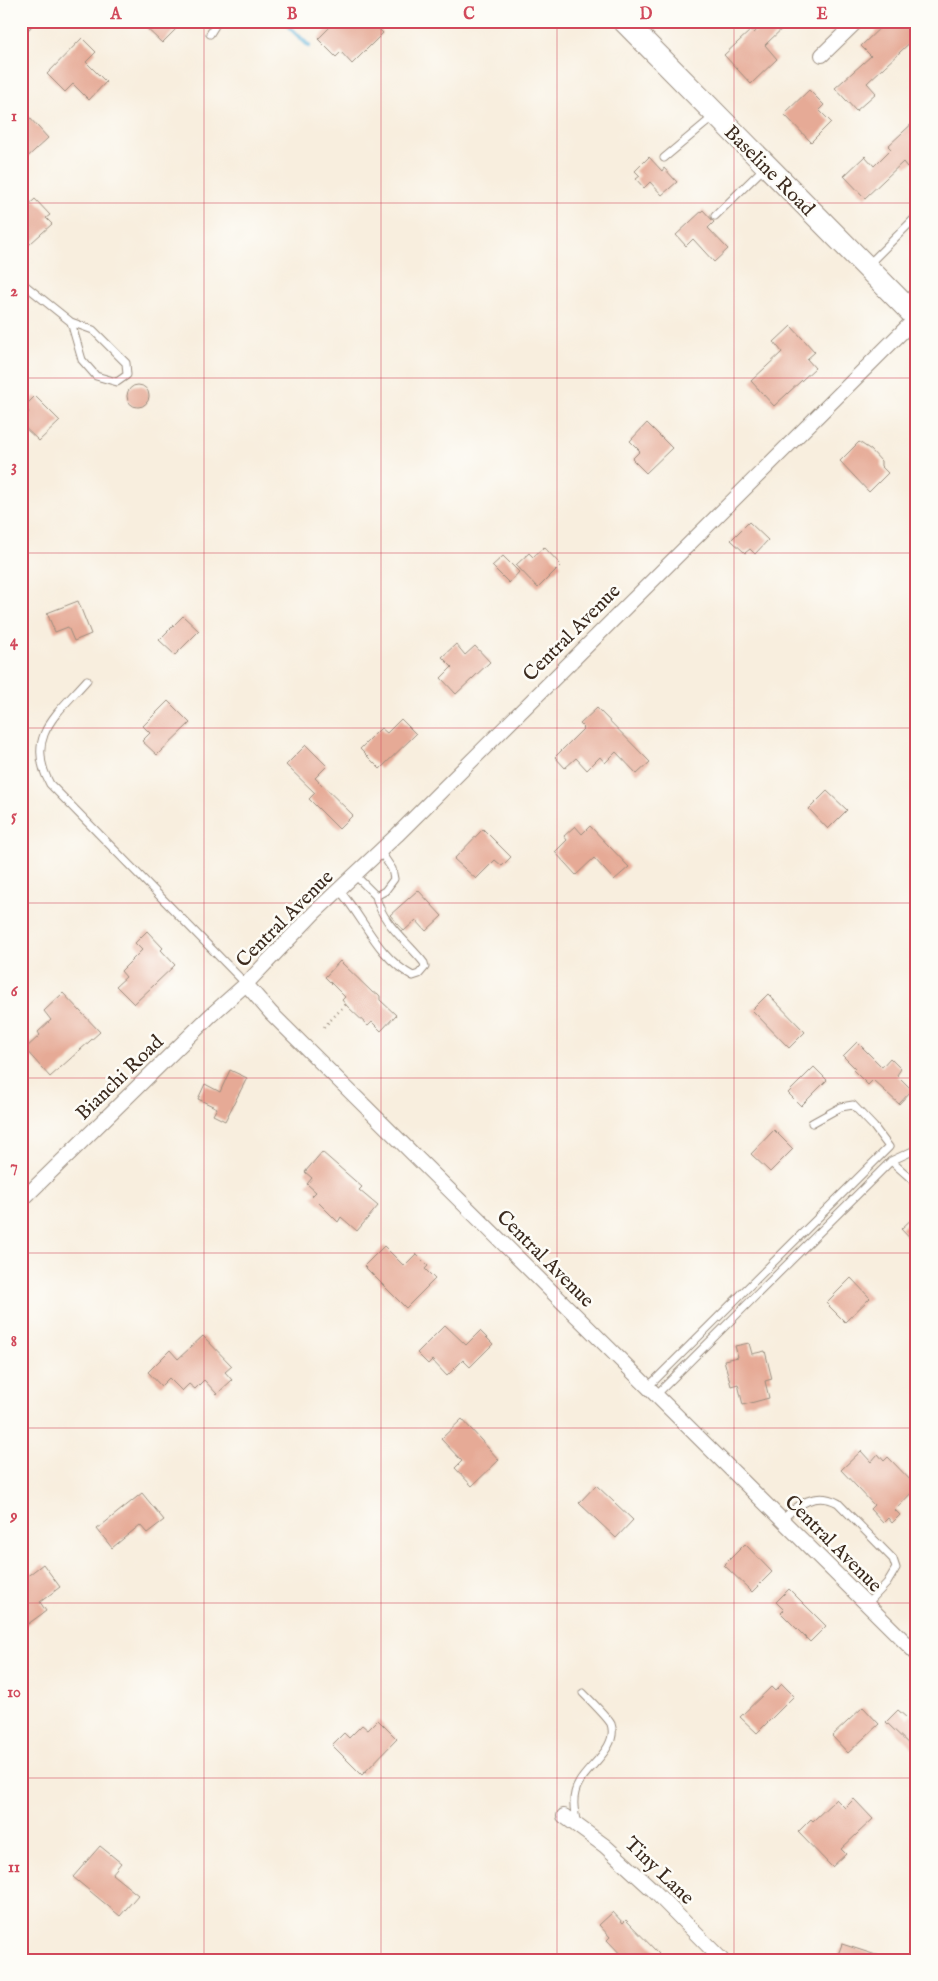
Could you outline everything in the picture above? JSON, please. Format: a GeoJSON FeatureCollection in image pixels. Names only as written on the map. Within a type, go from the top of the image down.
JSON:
{"type":"FeatureCollection","features":[{"type":"Feature","properties":{"kind":"main road","name":"Baseline Road"},"geometry":{"type":"LineString","coordinates":[[624,21],[916,318]]}},
{"type":"Feature","properties":{"kind":"street"},"geometry":{"type":"LineString","coordinates":[[21,26],[26,21]]}},
{"type":"Feature","properties":{"kind":"street"},"geometry":{"type":"LineString","coordinates":[[822,54],[857,21]]}},
{"type":"Feature","properties":{"kind":"street","name":"Central Avenue"},"geometry":{"type":"LineString","coordinates":[[916,318],[380,851],[338,890],[246,984],[270,1013],[917,1654]]}},
{"type":"Feature","properties":{"kind":"street","name":"Bianchi Road"},"geometry":{"type":"LineString","coordinates":[[21,1201],[210,1016],[246,984]]}},
{"type":"Feature","properties":{"kind":"street","name":"Tiny Lane"},"geometry":{"type":"LineString","coordinates":[[564,1816],[605,1846],[652,1889],[722,1960]]}},
{"type":"Feature","properties":{"kind":"lane"},"geometry":{"type":"LineString","coordinates":[[210,34],[218,21]]}},
{"type":"Feature","properties":{"kind":"lane"},"geometry":{"type":"LineString","coordinates":[[664,158],[715,115]]}},
{"type":"Feature","properties":{"kind":"lane"},"geometry":{"type":"LineString","coordinates":[[715,216],[766,166]]}},
{"type":"Feature","properties":{"kind":"lane"},"geometry":{"type":"LineString","coordinates":[[866,267],[917,216]]}},
{"type":"Feature","properties":{"kind":"lane"},"geometry":{"type":"LineString","coordinates":[[21,282],[71,322],[93,330],[126,363],[126,375],[117,382],[96,376],[82,360],[71,322]]}},
{"type":"Feature","properties":{"kind":"lane"},"geometry":{"type":"LineString","coordinates":[[86,680],[52,720],[42,738],[40,752],[42,769],[50,784],[246,984]]}},
{"type":"Feature","properties":{"kind":"lane"},"geometry":{"type":"LineString","coordinates":[[376,896],[385,891],[394,879],[392,869],[380,851]]}},
{"type":"Feature","properties":{"kind":"lane"},"geometry":{"type":"LineString","coordinates":[[338,890],[393,963],[414,976],[419,974],[425,967],[424,963],[384,918],[378,907],[376,896],[355,875]]}},
{"type":"Feature","properties":{"kind":"lane"},"geometry":{"type":"LineString","coordinates":[[652,1391],[889,1147],[874,1127],[853,1105],[841,1107],[812,1123]]}},
{"type":"Feature","properties":{"kind":"lane"},"geometry":{"type":"LineString","coordinates":[[652,1391],[891,1161],[917,1149]]}},
{"type":"Feature","properties":{"kind":"lane"},"geometry":{"type":"LineString","coordinates":[[891,1161],[917,1184]]}},
{"type":"Feature","properties":{"kind":"lane"},"geometry":{"type":"LineString","coordinates":[[782,1520],[795,1507],[817,1497],[828,1498],[838,1503],[893,1559],[896,1568],[887,1583],[867,1604]]}},
{"type":"Feature","properties":{"kind":"lane"},"geometry":{"type":"LineString","coordinates":[[577,1825],[573,1802],[578,1784],[606,1748],[612,1737],[611,1724],[583,1692]]}},
{"type":"Feature","properties":{"kind":"path"},"geometry":{"type":"LineString","coordinates":[[324,1027],[346,1004]]}},
{"type":"Feature","properties":{"kind":"building"},"geometry":{"type":"Polygon","coordinates":[[[139,21],[184,21],[162,43],[139,21]]]}},
{"type":"Feature","properties":{"kind":"building"},"geometry":{"type":"Polygon","coordinates":[[[336,21],[371,21],[383,33],[352,64],[341,52],[336,57],[318,39],[336,21]]]}},
{"type":"Feature","properties":{"kind":"building"},"geometry":{"type":"Polygon","coordinates":[[[766,21],[790,21],[765,45],[777,59],[751,84],[724,55],[751,30],[754,33],[766,21]]]}},
{"type":"Feature","properties":{"kind":"building"},"geometry":{"type":"Polygon","coordinates":[[[887,21],[917,21],[917,36],[867,83],[876,93],[856,111],[835,88],[871,56],[861,46],[887,21]]]}},
{"type":"Feature","properties":{"kind":"building"},"geometry":{"type":"Polygon","coordinates":[[[82,38],[96,52],[86,62],[106,82],[89,100],[73,84],[65,92],[47,74],[82,38]]]}},
{"type":"Feature","properties":{"kind":"building"},"geometry":{"type":"Polygon","coordinates":[[[809,90],[824,105],[819,110],[831,122],[811,142],[784,114],[809,90]]]}},
{"type":"Feature","properties":{"kind":"building"},"geometry":{"type":"Polygon","coordinates":[[[29,117],[48,138],[21,163],[21,124],[29,117]]]}},
{"type":"Feature","properties":{"kind":"building"},"geometry":{"type":"Polygon","coordinates":[[[917,119],[917,158],[907,167],[903,162],[865,198],[844,176],[865,156],[874,166],[891,149],[888,146],[917,119]]]}},
{"type":"Feature","properties":{"kind":"building"},"geometry":{"type":"Polygon","coordinates":[[[649,157],[662,171],[664,168],[677,182],[662,195],[650,182],[644,188],[636,179],[640,176],[635,171],[649,157]]]}},
{"type":"Feature","properties":{"kind":"building"},"geometry":{"type":"Polygon","coordinates":[[[35,199],[50,215],[46,218],[52,224],[21,252],[21,212],[35,199]]]}},
{"type":"Feature","properties":{"kind":"building"},"geometry":{"type":"Polygon","coordinates":[[[703,210],[714,222],[708,228],[728,249],[714,262],[693,239],[686,246],[676,235],[703,210]]]}},
{"type":"Feature","properties":{"kind":"building"},"geometry":{"type":"Polygon","coordinates":[[[791,326],[815,352],[807,359],[815,368],[774,406],[751,381],[782,352],[774,342],[791,326]]]}},
{"type":"Feature","properties":{"kind":"building"},"geometry":{"type":"Polygon","coordinates":[[[138,385],[146,388],[149,396],[146,404],[138,407],[130,404],[127,396],[130,388],[138,385]]]}},
{"type":"Feature","properties":{"kind":"building"},"geometry":{"type":"Polygon","coordinates":[[[35,396],[60,421],[39,441],[21,424],[21,420],[29,412],[24,407],[35,396]]]}},
{"type":"Feature","properties":{"kind":"building"},"geometry":{"type":"Polygon","coordinates":[[[647,423],[672,448],[646,473],[632,459],[640,451],[630,441],[647,423]]]}},
{"type":"Feature","properties":{"kind":"building"},"geometry":{"type":"Polygon","coordinates":[[[859,442],[871,450],[881,461],[881,466],[888,473],[869,492],[840,461],[859,442]]]}},
{"type":"Feature","properties":{"kind":"building"},"geometry":{"type":"Polygon","coordinates":[[[749,522],[768,540],[755,554],[750,549],[745,553],[731,540],[749,522]]]}},
{"type":"Feature","properties":{"kind":"building"},"geometry":{"type":"Polygon","coordinates":[[[544,547],[561,565],[538,588],[516,565],[529,553],[533,557],[544,547]]]}},
{"type":"Feature","properties":{"kind":"building"},"geometry":{"type":"Polygon","coordinates":[[[503,556],[519,572],[509,583],[492,566],[503,556]]]}},
{"type":"Feature","properties":{"kind":"building"},"geometry":{"type":"Polygon","coordinates":[[[78,601],[91,634],[74,641],[68,627],[55,632],[47,613],[78,601]]]}},
{"type":"Feature","properties":{"kind":"building"},"geometry":{"type":"Polygon","coordinates":[[[183,616],[199,631],[175,655],[159,640],[183,616]]]}},
{"type":"Feature","properties":{"kind":"building"},"geometry":{"type":"Polygon","coordinates":[[[456,644],[465,655],[475,646],[490,662],[456,694],[441,678],[452,667],[442,657],[456,644]]]}},
{"type":"Feature","properties":{"kind":"building"},"geometry":{"type":"Polygon","coordinates":[[[168,701],[190,723],[157,755],[142,741],[150,733],[143,726],[168,701]]]}},
{"type":"Feature","properties":{"kind":"building"},"geometry":{"type":"Polygon","coordinates":[[[597,708],[650,762],[637,774],[616,752],[605,763],[600,757],[587,770],[576,758],[565,768],[555,757],[584,728],[580,724],[597,708]]]}},
{"type":"Feature","properties":{"kind":"building"},"geometry":{"type":"Polygon","coordinates":[[[401,719],[416,734],[380,769],[360,749],[381,728],[387,733],[401,719]]]}},
{"type":"Feature","properties":{"kind":"building"},"geometry":{"type":"Polygon","coordinates":[[[306,745],[327,766],[315,778],[353,815],[339,829],[309,799],[315,793],[286,765],[306,745]]]}},
{"type":"Feature","properties":{"kind":"building"},"geometry":{"type":"Polygon","coordinates":[[[827,791],[847,810],[828,829],[809,809],[827,791]]]}},
{"type":"Feature","properties":{"kind":"building"},"geometry":{"type":"Polygon","coordinates":[[[575,826],[582,834],[590,826],[629,867],[614,880],[594,858],[576,875],[555,852],[567,840],[564,836],[575,826]]]}},
{"type":"Feature","properties":{"kind":"building"},"geometry":{"type":"Polygon","coordinates":[[[483,829],[511,857],[502,866],[495,860],[476,879],[454,859],[483,829]]]}},
{"type":"Feature","properties":{"kind":"building"},"geometry":{"type":"Polygon","coordinates":[[[418,890],[442,916],[426,931],[416,920],[404,931],[390,915],[418,890]]]}},
{"type":"Feature","properties":{"kind":"building"},"geometry":{"type":"Polygon","coordinates":[[[147,931],[163,948],[161,950],[175,965],[134,1004],[116,986],[126,977],[121,971],[142,950],[135,943],[147,931]]]}},
{"type":"Feature","properties":{"kind":"building"},"geometry":{"type":"Polygon","coordinates":[[[340,961],[373,993],[377,993],[380,996],[380,1000],[396,1015],[381,1031],[372,1022],[368,1026],[347,1006],[342,1000],[345,997],[325,977],[340,961]]]}},
{"type":"Feature","properties":{"kind":"building"},"geometry":{"type":"Polygon","coordinates":[[[63,993],[100,1032],[50,1077],[25,1049],[40,1035],[38,1032],[51,1020],[44,1011],[63,993]]]}},
{"type":"Feature","properties":{"kind":"building"},"geometry":{"type":"Polygon","coordinates":[[[768,994],[805,1032],[789,1048],[752,1010],[768,994]]]}},
{"type":"Feature","properties":{"kind":"building"},"geometry":{"type":"Polygon","coordinates":[[[857,1042],[882,1067],[890,1058],[901,1069],[897,1075],[912,1090],[899,1104],[873,1080],[868,1085],[853,1070],[855,1068],[843,1056],[857,1042]]]}},
{"type":"Feature","properties":{"kind":"building"},"geometry":{"type":"Polygon","coordinates":[[[814,1067],[827,1080],[801,1106],[788,1093],[814,1067]]]}},
{"type":"Feature","properties":{"kind":"building"},"geometry":{"type":"Polygon","coordinates":[[[230,1070],[247,1078],[225,1121],[213,1115],[217,1108],[198,1099],[205,1084],[220,1092],[230,1070]]]}},
{"type":"Feature","properties":{"kind":"building"},"geometry":{"type":"Polygon","coordinates":[[[774,1130],[793,1149],[770,1172],[751,1154],[774,1130]]]}},
{"type":"Feature","properties":{"kind":"building"},"geometry":{"type":"Polygon","coordinates":[[[322,1152],[362,1187],[359,1190],[378,1206],[357,1231],[341,1217],[338,1222],[312,1196],[316,1192],[307,1184],[312,1178],[305,1172],[322,1152]]]}},
{"type":"Feature","properties":{"kind":"building"},"geometry":{"type":"Polygon","coordinates":[[[917,1214],[917,1246],[901,1229],[917,1214]]]}},
{"type":"Feature","properties":{"kind":"building"},"geometry":{"type":"Polygon","coordinates":[[[384,1246],[404,1266],[416,1254],[428,1266],[425,1269],[435,1279],[406,1308],[364,1266],[384,1246]]]}},
{"type":"Feature","properties":{"kind":"building"},"geometry":{"type":"Polygon","coordinates":[[[851,1278],[870,1298],[845,1322],[826,1303],[851,1278]]]}},
{"type":"Feature","properties":{"kind":"building"},"geometry":{"type":"Polygon","coordinates":[[[445,1325],[466,1345],[480,1331],[493,1344],[470,1367],[463,1360],[447,1376],[432,1360],[428,1364],[417,1353],[445,1325]]]}},
{"type":"Feature","properties":{"kind":"building"},"geometry":{"type":"Polygon","coordinates":[[[203,1336],[232,1366],[225,1372],[232,1380],[217,1394],[204,1380],[195,1389],[189,1384],[182,1391],[169,1378],[161,1386],[148,1372],[170,1350],[178,1359],[203,1336]]]}},
{"type":"Feature","properties":{"kind":"building"},"geometry":{"type":"Polygon","coordinates":[[[749,1343],[752,1354],[765,1351],[772,1379],[765,1381],[769,1398],[743,1405],[738,1384],[731,1386],[724,1360],[738,1357],[735,1346],[749,1343]]]}},
{"type":"Feature","properties":{"kind":"building"},"geometry":{"type":"Polygon","coordinates":[[[462,1419],[499,1460],[472,1486],[455,1468],[462,1461],[441,1439],[462,1419]]]}},
{"type":"Feature","properties":{"kind":"building"},"geometry":{"type":"Polygon","coordinates":[[[861,1451],[871,1462],[878,1454],[884,1461],[888,1457],[917,1487],[895,1510],[900,1515],[892,1523],[888,1518],[883,1523],[870,1509],[874,1505],[841,1470],[861,1451]]]}},
{"type":"Feature","properties":{"kind":"building"},"geometry":{"type":"Polygon","coordinates":[[[596,1485],[633,1520],[616,1538],[579,1503],[596,1485]]]}},
{"type":"Feature","properties":{"kind":"building"},"geometry":{"type":"Polygon","coordinates":[[[142,1493],[164,1520],[147,1533],[140,1525],[112,1548],[97,1529],[142,1493]]]}},
{"type":"Feature","properties":{"kind":"building"},"geometry":{"type":"Polygon","coordinates":[[[745,1544],[772,1572],[752,1592],[724,1565],[745,1544]]]}},
{"type":"Feature","properties":{"kind":"building"},"geometry":{"type":"Polygon","coordinates":[[[43,1564],[60,1587],[40,1602],[46,1611],[21,1629],[21,1581],[43,1564]]]}},
{"type":"Feature","properties":{"kind":"building"},"geometry":{"type":"Polygon","coordinates":[[[789,1589],[826,1626],[810,1642],[781,1613],[784,1610],[776,1602],[789,1589]]]}},
{"type":"Feature","properties":{"kind":"building"},"geometry":{"type":"Polygon","coordinates":[[[782,1684],[794,1696],[757,1733],[740,1717],[771,1687],[775,1691],[782,1684]]]}},
{"type":"Feature","properties":{"kind":"building"},"geometry":{"type":"Polygon","coordinates":[[[863,1707],[879,1724],[848,1753],[832,1736],[863,1707]]]}},
{"type":"Feature","properties":{"kind":"building"},"geometry":{"type":"Polygon","coordinates":[[[917,1709],[917,1752],[886,1722],[898,1710],[907,1718],[917,1709]]]}},
{"type":"Feature","properties":{"kind":"building"},"geometry":{"type":"Polygon","coordinates":[[[378,1720],[397,1739],[362,1775],[332,1745],[344,1733],[349,1738],[362,1725],[368,1730],[378,1720]]]}},
{"type":"Feature","properties":{"kind":"building"},"geometry":{"type":"Polygon","coordinates":[[[836,1799],[845,1808],[854,1799],[873,1819],[841,1849],[846,1854],[832,1867],[798,1832],[811,1819],[813,1821],[836,1799]]]}},
{"type":"Feature","properties":{"kind":"building"},"geometry":{"type":"Polygon","coordinates":[[[100,1846],[121,1863],[112,1874],[138,1895],[120,1916],[73,1877],[100,1846]]]}},
{"type":"Feature","properties":{"kind":"building"},"geometry":{"type":"Polygon","coordinates":[[[613,1912],[623,1923],[626,1920],[659,1954],[653,1960],[626,1960],[607,1940],[610,1937],[599,1925],[613,1912]]]}},
{"type":"Feature","properties":{"kind":"building"},"geometry":{"type":"Polygon","coordinates":[[[842,1944],[882,1957],[882,1960],[836,1960],[842,1944]]]}},
{"type":"Feature","properties":{"kind":"waterway"},"geometry":{"type":"LineString","coordinates":[[283,21],[309,46]]}}]}
